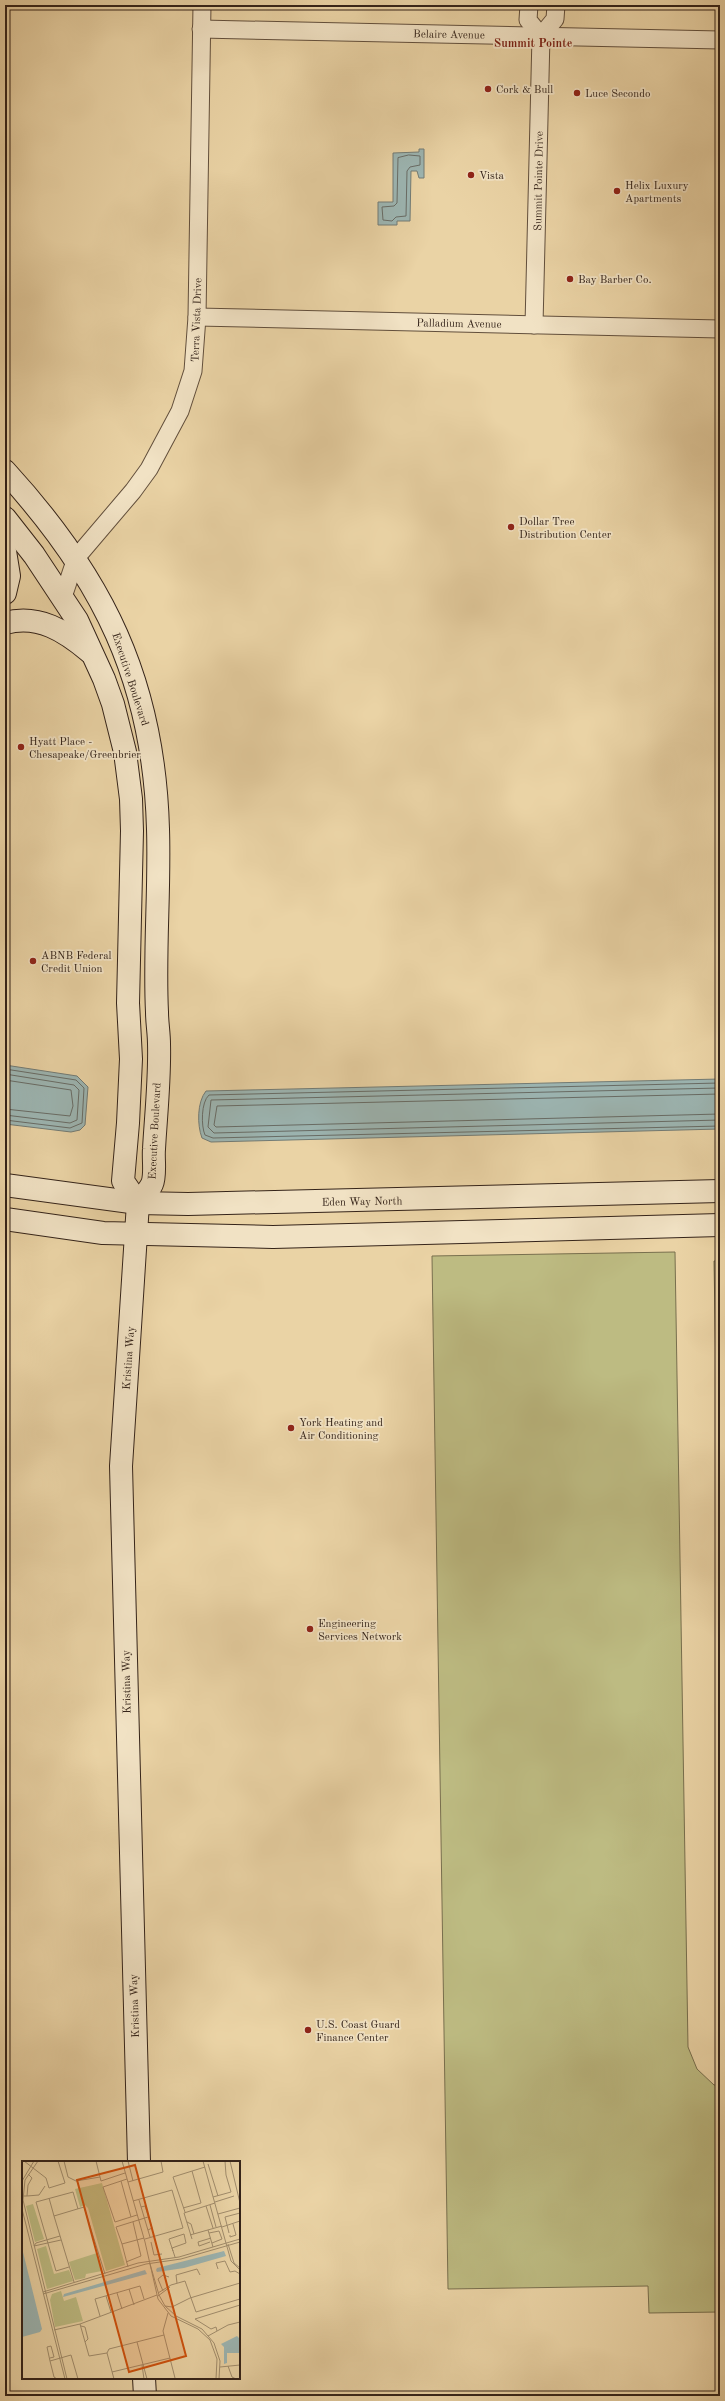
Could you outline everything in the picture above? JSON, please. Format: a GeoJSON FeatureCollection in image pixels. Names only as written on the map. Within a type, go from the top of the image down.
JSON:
{"type":"FeatureCollection","features":[{"type":"Feature","properties":{"kind":"street","name":"Terra Vista Drive"},"geometry":{"type":"LineString","coordinates":[[63,598],[76,558],[149,469],[180,411],[193,371],[197,317],[202,5]]}},
{"type":"Feature","properties":{"kind":"street"},"geometry":{"type":"LineString","coordinates":[[529,5],[528,20],[541,36],[555,19],[556,5]]}},
{"type":"Feature","properties":{"kind":"street","name":"Belaire Avenue"},"geometry":{"type":"LineString","coordinates":[[202,29],[720,40]]}},
{"type":"Feature","properties":{"kind":"street","name":"Summit Pointe Drive"},"geometry":{"type":"LineString","coordinates":[[534,325],[541,36]]}},
{"type":"Feature","properties":{"kind":"street","name":"Palladium Avenue"},"geometry":{"type":"LineString","coordinates":[[197,317],[720,329]]}},
{"type":"Feature","properties":{"kind":"street","name":"Executive Boulevard"},"geometry":{"type":"LineString","coordinates":[[5,471],[51,524],[76,558],[114,627],[131,673],[148,732],[156,784],[158,831],[156,991],[159,1051],[152,1184],[138,1203]]}},
{"type":"Feature","properties":{"kind":"street"},"geometry":{"type":"LineString","coordinates":[[5,518],[34,555],[63,598],[94,655],[113,704],[120,730],[131,798],[128,1003],[131,1060],[128,1124],[123,1181],[138,1203]]}},
{"type":"Feature","properties":{"kind":"street"},"geometry":{"type":"LineString","coordinates":[[5,551],[9,576],[5,593]]}},
{"type":"Feature","properties":{"kind":"street"},"geometry":{"type":"LineString","coordinates":[[5,623],[28,620],[50,624],[77,641],[94,655]]}},
{"type":"Feature","properties":{"kind":"street","name":"Eden Way North"},"geometry":{"type":"LineString","coordinates":[[5,1185],[138,1203],[256,1204],[720,1192]]}},
{"type":"Feature","properties":{"kind":"street","name":"Kristina Way"},"geometry":{"type":"LineString","coordinates":[[138,1203],[121,1466],[138,2161]]}},
{"type":"Feature","properties":{"kind":"street"},"geometry":{"type":"LineString","coordinates":[[5,1219],[103,1233],[136,1235],[273,1237],[720,1225]]}},
{"type":"Feature","properties":{"kind":"street"},"geometry":{"type":"LineString","coordinates":[[144,2379],[145,2396]]}},
{"type":"Feature","properties":{"kind":"shaded area"},"geometry":{"type":"Polygon","coordinates":[[[675,1252],[688,2047],[697,2069],[714,2085],[720,2085],[720,2312],[649,2313],[648,2286],[448,2289],[432,1256],[675,1252]]]}},
{"type":"Feature","properties":{"kind":"shaded area"},"geometry":{"type":"Polygon","coordinates":[[[714,1261],[720,1261],[720,1488],[718,1488],[714,1261]]]}},
{"type":"Feature","properties":{"kind":"water"},"geometry":{"type":"Polygon","coordinates":[[[419,149],[424,149],[424,178],[419,178],[417,171],[411,171],[410,221],[397,221],[397,225],[378,225],[378,202],[393,202],[393,153],[419,152],[419,149]]]}},
{"type":"Feature","properties":{"kind":"water"},"geometry":{"type":"Polygon","coordinates":[[[5,1065],[77,1076],[88,1087],[85,1125],[80,1130],[71,1132],[5,1124],[5,1065]]]}},
{"type":"Feature","properties":{"kind":"water"},"geometry":{"type":"Polygon","coordinates":[[[720,1079],[720,1129],[211,1142],[202,1138],[199,1127],[199,1107],[206,1091],[720,1079]]]}},
{"type":"Feature","properties":{"kind":"place","name":"Cork & Bull"},"geometry":{"type":"Point","coordinates":[488,89]}},
{"type":"Feature","properties":{"kind":"place","name":"Luce Secondo"},"geometry":{"type":"Point","coordinates":[577,93]}},
{"type":"Feature","properties":{"kind":"place","name":"Vista"},"geometry":{"type":"Point","coordinates":[471,175]}},
{"type":"Feature","properties":{"kind":"place","name":"Helix Luxury Apartments"},"geometry":{"type":"Point","coordinates":[617,191]}},
{"type":"Feature","properties":{"kind":"place","name":"Bay Barber Co."},"geometry":{"type":"Point","coordinates":[570,279]}},
{"type":"Feature","properties":{"kind":"place","name":"Dollar Tree Distribution Center"},"geometry":{"type":"Point","coordinates":[511,527]}},
{"type":"Feature","properties":{"kind":"place","name":"Hyatt Place - Chesapeake/Greenbrier"},"geometry":{"type":"Point","coordinates":[21,747]}},
{"type":"Feature","properties":{"kind":"place","name":"ABNB Federal Credit Union"},"geometry":{"type":"Point","coordinates":[33,961]}},
{"type":"Feature","properties":{"kind":"place","name":"York Heating and Air Conditioning"},"geometry":{"type":"Point","coordinates":[291,1428]}},
{"type":"Feature","properties":{"kind":"place","name":"Engineering Services Network"},"geometry":{"type":"Point","coordinates":[310,1629]}},
{"type":"Feature","properties":{"kind":"place","name":"U.S. Coast Guard Finance Center"},"geometry":{"type":"Point","coordinates":[308,2030]}},
{"type":"Feature","properties":{"kind":"district","name":"Summit Pointe"},"geometry":{"type":"Point","coordinates":[533,43]}}]}
